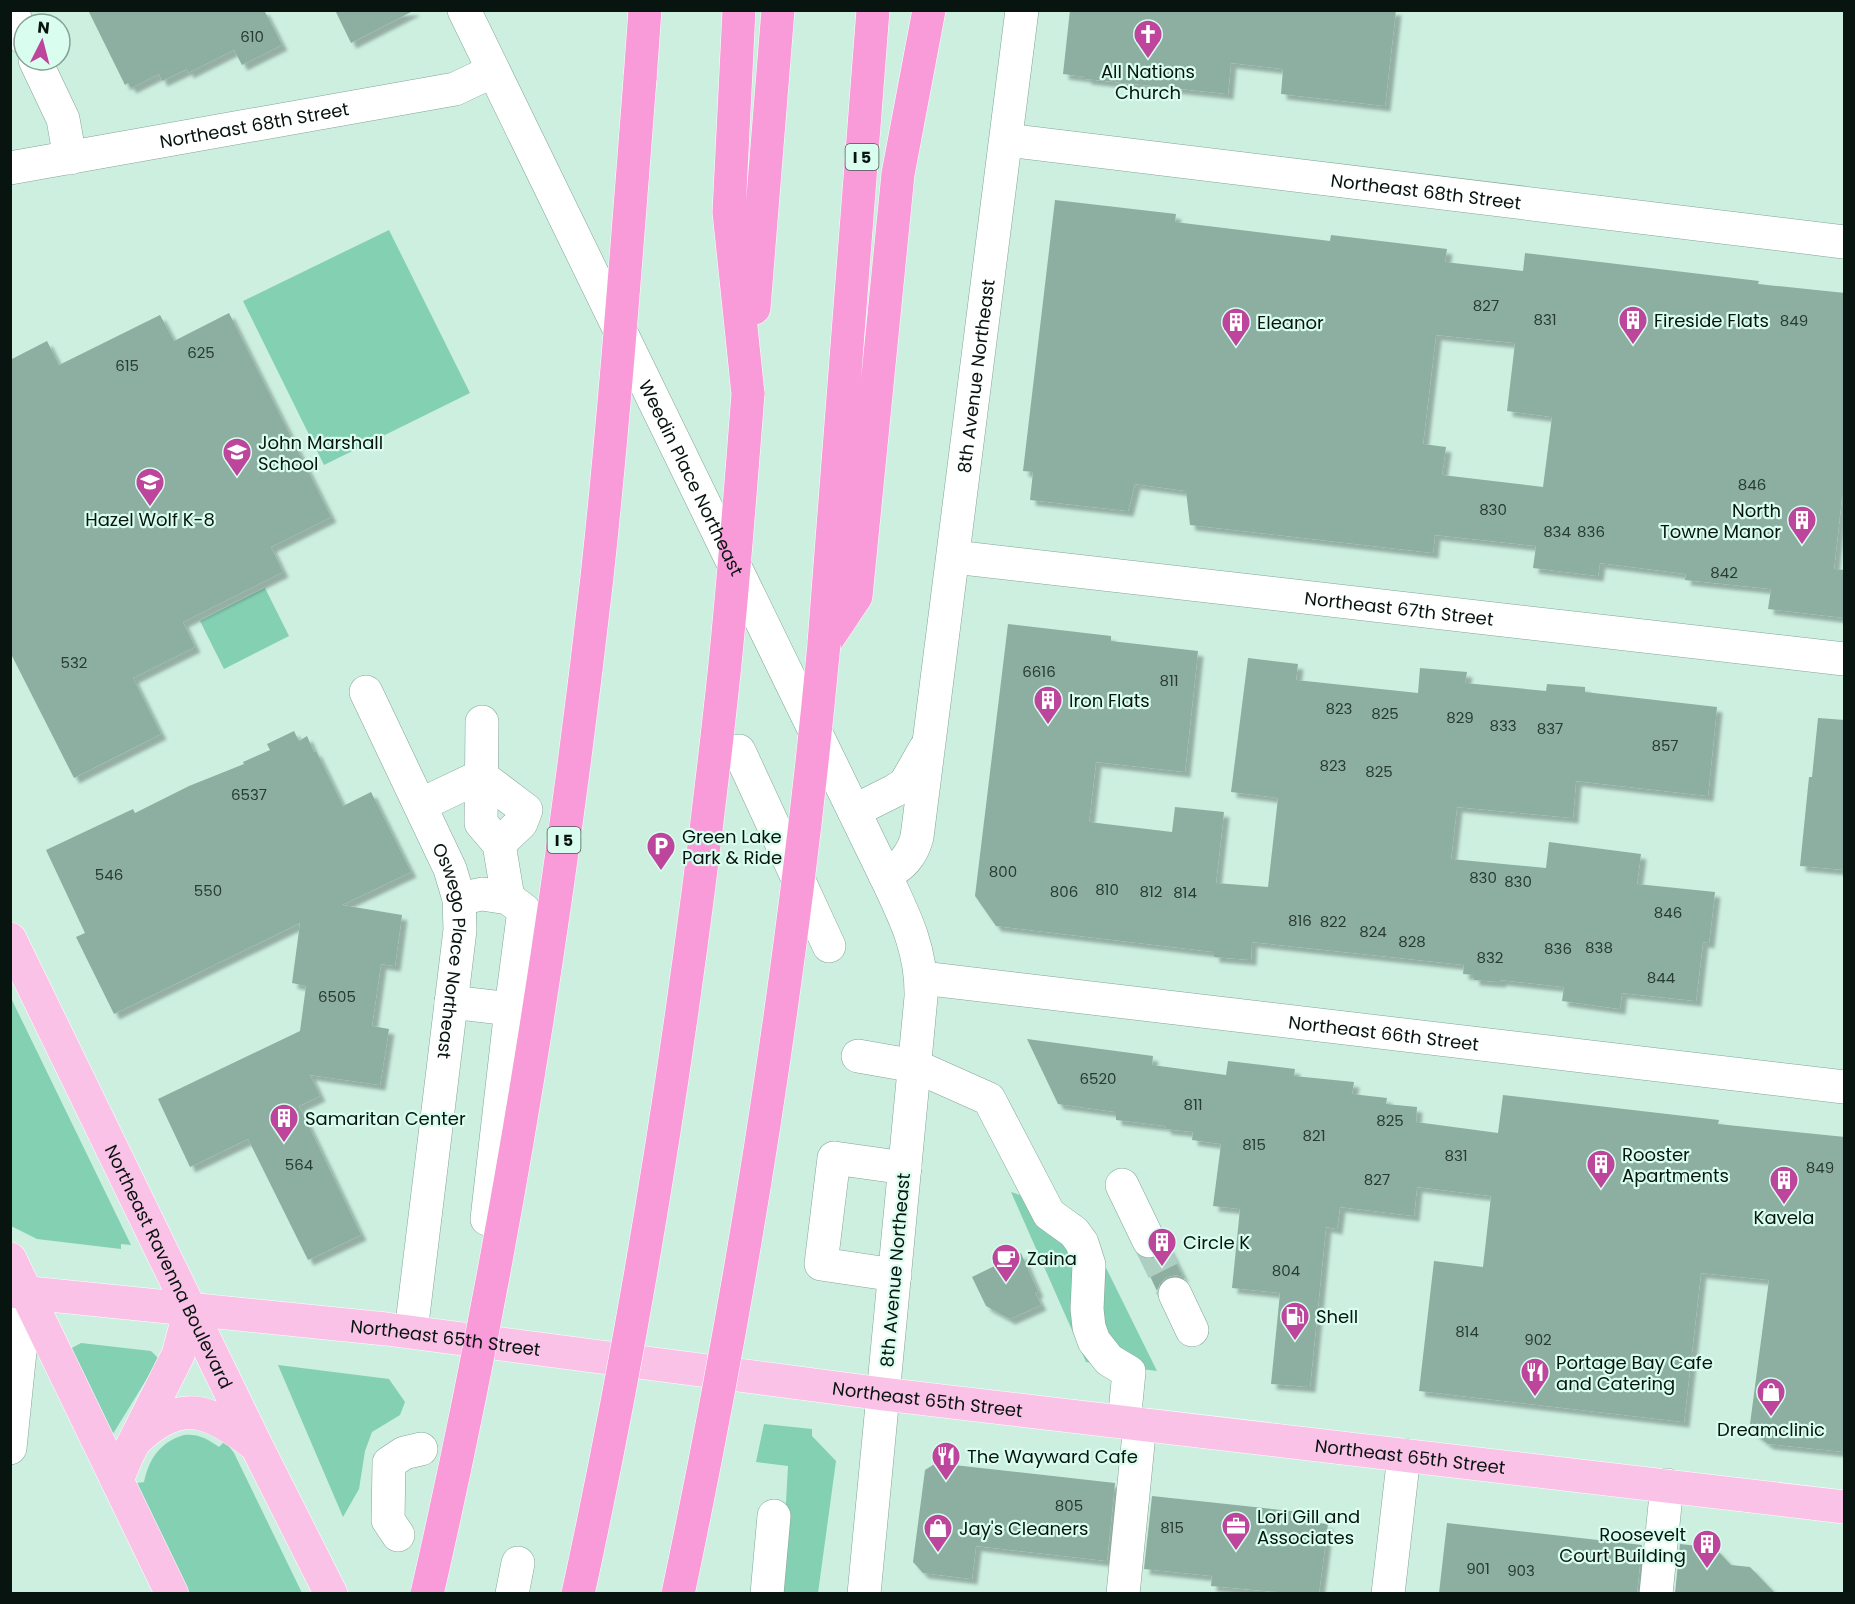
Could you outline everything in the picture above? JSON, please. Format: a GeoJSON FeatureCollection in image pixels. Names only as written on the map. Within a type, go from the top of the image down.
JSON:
{"type":"FeatureCollection","features":[{"type":"Feature","properties":{"kind":"highway","name":"I 5"},"geometry":{"type":"LineString","coordinates":[[427,1593],[470,1396],[501,1233],[530,1069],[556,893],[597,575],[614,409],[645,10]]}},
{"type":"Feature","properties":{"kind":"highway"},"geometry":{"type":"LineString","coordinates":[[739,10],[729,212],[748,394]]}},
{"type":"Feature","properties":{"kind":"highway"},"geometry":{"type":"LineString","coordinates":[[578,1593],[640,1277],[686,984],[722,690],[748,394],[777,10]]}},
{"type":"Feature","properties":{"kind":"highway","name":"I 5"},"geometry":{"type":"LineString","coordinates":[[678,1593],[733,1311],[769,1092],[798,884],[824,644],[873,10]]}},
{"type":"Feature","properties":{"kind":"highway"},"geometry":{"type":"LineString","coordinates":[[824,644],[856,596],[898,174],[929,10]]}},
{"type":"Feature","properties":{"kind":"main road","name":"Northeast Ravenna Boulevard"},"geometry":{"type":"LineString","coordinates":[[10,939],[256,1445],[331,1593]]}},
{"type":"Feature","properties":{"kind":"main road"},"geometry":{"type":"LineString","coordinates":[[10,1259],[18,1292],[117,1480],[172,1593]]}},
{"type":"Feature","properties":{"kind":"main road","name":"Northeast 65th Street"},"geometry":{"type":"LineString","coordinates":[[18,1292],[411,1332],[883,1394],[1845,1507]]}},
{"type":"Feature","properties":{"kind":"main road"},"geometry":{"type":"LineString","coordinates":[[117,1480],[178,1355],[190,1310]]}},
{"type":"Feature","properties":{"kind":"main road"},"geometry":{"type":"LineString","coordinates":[[136,1439],[152,1424],[172,1415],[195,1412],[217,1418],[256,1445]]}},
{"type":"Feature","properties":{"kind":"street","name":"Weedin Place Northeast"},"geometry":{"type":"LineString","coordinates":[[464,10],[885,875],[906,919],[916,947]]}},
{"type":"Feature","properties":{"kind":"street","name":"8th Avenue Northeast"},"geometry":{"type":"LineString","coordinates":[[885,875],[897,869],[914,849],[917,837],[1023,10]]}},
{"type":"Feature","properties":{"kind":"street","name":"Northeast 68th Street"},"geometry":{"type":"LineString","coordinates":[[10,168],[455,89],[493,71]]}},
{"type":"Feature","properties":{"kind":"street"},"geometry":{"type":"LineString","coordinates":[[41,72],[63,119],[70,158]]}},
{"type":"Feature","properties":{"kind":"street","name":"Northeast 68th Street"},"geometry":{"type":"LineString","coordinates":[[1007,140],[1845,242]]}},
{"type":"Feature","properties":{"kind":"street","name":"Northeast 67th Street"},"geometry":{"type":"LineString","coordinates":[[954,557],[1845,659]]}},
{"type":"Feature","properties":{"kind":"street","name":"Oswego Place Northeast"},"geometry":{"type":"LineString","coordinates":[[366,692],[450,869],[459,899],[460,930],[411,1332]]}},
{"type":"Feature","properties":{"kind":"street"},"geometry":{"type":"LineString","coordinates":[[482,722],[481,823],[499,844],[516,904],[511,1009],[487,1219]]}},
{"type":"Feature","properties":{"kind":"street","name":"8th Avenue Northeast"},"geometry":{"type":"LineString","coordinates":[[854,811],[904,784],[928,742]]}},
{"type":"Feature","properties":{"kind":"street"},"geometry":{"type":"LineString","coordinates":[[739,751],[829,946]]}},
{"type":"Feature","properties":{"kind":"street"},"geometry":{"type":"LineString","coordinates":[[420,805],[481,776]]}},
{"type":"Feature","properties":{"kind":"street"},"geometry":{"type":"LineString","coordinates":[[481,776],[526,810],[522,824],[499,844]]}},
{"type":"Feature","properties":{"kind":"street"},"geometry":{"type":"LineString","coordinates":[[459,899],[482,894],[516,904]]}},
{"type":"Feature","properties":{"kind":"street","name":"8th Avenue Northeast"},"geometry":{"type":"LineString","coordinates":[[864,1593],[915,1066],[922,978],[916,947]]}},
{"type":"Feature","properties":{"kind":"street","name":"Northeast 66th Street"},"geometry":{"type":"LineString","coordinates":[[922,978],[1845,1088]]}},
{"type":"Feature","properties":{"kind":"street"},"geometry":{"type":"LineString","coordinates":[[451,1002],[511,1009]]}},
{"type":"Feature","properties":{"kind":"street"},"geometry":{"type":"LineString","coordinates":[[858,1056],[915,1066],[989,1099],[1049,1214],[1074,1232],[1082,1243],[1087,1254],[1090,1275],[1087,1320],[1094,1341],[1109,1360],[1129,1372],[1132,1423],[1123,1593]]}},
{"type":"Feature","properties":{"kind":"street"},"geometry":{"type":"LineString","coordinates":[[895,1275],[821,1264],[834,1158],[905,1168]]}},
{"type":"Feature","properties":{"kind":"street"},"geometry":{"type":"LineString","coordinates":[[1122,1185],[1149,1241]]}},
{"type":"Feature","properties":{"kind":"street"},"geometry":{"type":"LineString","coordinates":[[10,1448],[18,1292]]}},
{"type":"Feature","properties":{"kind":"street"},"geometry":{"type":"LineString","coordinates":[[1175,1294],[1192,1330]]}},
{"type":"Feature","properties":{"kind":"street"},"geometry":{"type":"LineString","coordinates":[[398,1536],[388,1520],[389,1463],[404,1453],[421,1449]]}},
{"type":"Feature","properties":{"kind":"street"},"geometry":{"type":"LineString","coordinates":[[1388,1593],[1404,1455]]}},
{"type":"Feature","properties":{"kind":"street"},"geometry":{"type":"LineString","coordinates":[[1656,1593],[1667,1485]]}},
{"type":"Feature","properties":{"kind":"street"},"geometry":{"type":"LineString","coordinates":[[767,1593],[774,1516]]}},
{"type":"Feature","properties":{"kind":"green space"},"geometry":{"type":"Polygon","coordinates":[[[389,230],[470,393],[324,465],[243,301],[389,230]]]}},
{"type":"Feature","properties":{"kind":"green space"},"geometry":{"type":"Polygon","coordinates":[[[265,588],[289,636],[224,669],[200,621],[265,588]]]}},
{"type":"Feature","properties":{"kind":"green space"},"geometry":{"type":"Polygon","coordinates":[[[11,998],[131,1245],[121,1244],[121,1249],[37,1239],[11,1226],[11,998]]]}},
{"type":"Feature","properties":{"kind":"green space"},"geometry":{"type":"Polygon","coordinates":[[[1011,1192],[1080,1215],[1157,1371],[1086,1362],[1011,1192]]]}},
{"type":"Feature","properties":{"kind":"green space"},"geometry":{"type":"Polygon","coordinates":[[[81,1343],[151,1351],[159,1359],[111,1437],[70,1349],[81,1343]]]}},
{"type":"Feature","properties":{"kind":"green space"},"geometry":{"type":"Polygon","coordinates":[[[278,1365],[389,1379],[405,1402],[400,1415],[372,1432],[365,1451],[359,1489],[343,1517],[278,1365]]]}},
{"type":"Feature","properties":{"kind":"green space"},"geometry":{"type":"Polygon","coordinates":[[[764,1424],[812,1429],[812,1436],[836,1461],[818,1593],[781,1593],[788,1466],[756,1462],[764,1424]]]}},
{"type":"Feature","properties":{"kind":"green space"},"geometry":{"type":"Polygon","coordinates":[[[184,1435],[203,1438],[219,1447],[225,1441],[234,1453],[302,1593],[186,1593],[138,1496],[137,1483],[144,1482],[157,1452],[168,1442],[184,1435]]]}},
{"type":"Feature","properties":{"kind":"building"},"geometry":{"type":"Polygon","coordinates":[[[88,10],[264,10],[282,45],[242,65],[234,50],[188,73],[187,69],[162,81],[159,74],[131,88],[128,83],[125,85],[88,10]]]}},
{"type":"Feature","properties":{"kind":"building"},"geometry":{"type":"Polygon","coordinates":[[[335,10],[415,10],[351,43],[335,10]]]}},
{"type":"Feature","properties":{"kind":"building","name":"All Nations Church"},"geometry":{"type":"Polygon","coordinates":[[[1070,10],[1396,10],[1385,106],[1281,94],[1283,69],[1231,63],[1228,94],[1086,79],[1086,77],[1063,74],[1070,10]]]}},
{"type":"Feature","properties":{"kind":"building"},"geometry":{"type":"Polygon","coordinates":[[[1055,200],[1176,214],[1175,222],[1330,241],[1331,235],[1447,249],[1445,262],[1523,271],[1525,253],[1759,281],[1758,284],[1845,293],[1845,498],[1842,497],[1834,569],[1845,570],[1845,618],[1768,609],[1771,589],[1685,580],[1686,574],[1600,563],[1598,576],[1533,568],[1536,546],[1435,535],[1433,553],[1190,525],[1186,491],[1135,484],[1128,511],[1030,500],[1033,472],[1023,471],[1055,200]],[[1436,335],[1423,444],[1446,447],[1442,475],[1543,487],[1552,417],[1507,411],[1515,343],[1436,335]]]}},
{"type":"Feature","properties":{"kind":"building"},"geometry":{"type":"Polygon","coordinates":[[[229,313],[331,517],[271,547],[283,572],[183,622],[195,647],[133,678],[161,734],[74,778],[10,652],[10,360],[47,341],[59,365],[160,315],[174,341],[229,313]]]}},
{"type":"Feature","properties":{"kind":"building"},"geometry":{"type":"Polygon","coordinates":[[[1008,624],[1111,636],[1111,641],[1198,651],[1185,772],[1096,762],[1089,822],[1172,832],[1175,807],[1224,812],[1216,883],[1268,887],[1278,798],[1231,792],[1248,658],[1298,664],[1296,680],[1418,693],[1420,668],[1467,672],[1465,683],[1546,691],[1547,684],[1585,687],[1585,692],[1717,707],[1708,796],[1576,781],[1573,818],[1457,807],[1451,859],[1546,868],[1549,842],[1641,854],[1637,884],[1715,892],[1709,943],[1703,942],[1696,1001],[1622,993],[1620,1009],[1562,1001],[1564,987],[1501,980],[1500,982],[1474,980],[1474,975],[1463,974],[1464,965],[1252,942],[1251,960],[1214,957],[1214,952],[996,926],[975,896],[1008,624]]]}},
{"type":"Feature","properties":{"kind":"building"},"geometry":{"type":"Polygon","coordinates":[[[1818,718],[1845,720],[1845,870],[1800,866],[1809,777],[1812,777],[1818,718]]]}},
{"type":"Feature","properties":{"kind":"building"},"geometry":{"type":"Polygon","coordinates":[[[294,731],[299,741],[307,736],[343,806],[371,792],[411,872],[342,905],[402,915],[395,966],[381,964],[372,1026],[389,1029],[380,1085],[310,1075],[320,1096],[299,1106],[361,1235],[308,1260],[248,1139],[190,1167],[158,1099],[300,1031],[306,986],[292,983],[300,923],[114,1014],[76,937],[85,933],[46,850],[133,809],[135,813],[189,786],[244,764],[243,762],[270,750],[267,744],[294,731]]]}},
{"type":"Feature","properties":{"kind":"building"},"geometry":{"type":"Polygon","coordinates":[[[1027,1039],[1153,1056],[1152,1065],[1226,1075],[1228,1061],[1295,1069],[1294,1076],[1354,1082],[1352,1094],[1387,1098],[1386,1104],[1417,1107],[1416,1122],[1498,1133],[1503,1095],[1719,1120],[1718,1124],[1845,1137],[1845,1452],[1768,1444],[1755,1434],[1750,1424],[1769,1280],[1701,1273],[1684,1422],[1419,1391],[1434,1261],[1483,1267],[1491,1196],[1417,1187],[1414,1216],[1340,1207],[1337,1229],[1326,1227],[1310,1387],[1271,1384],[1280,1293],[1232,1288],[1240,1209],[1213,1206],[1221,1144],[1192,1140],[1193,1132],[1116,1120],[1116,1112],[1058,1104],[1027,1039]]]}},
{"type":"Feature","properties":{"kind":"building"},"geometry":{"type":"Polygon","coordinates":[[[1167,1245],[1183,1277],[1176,1275],[1167,1277],[1160,1283],[1157,1291],[1141,1257],[1148,1260],[1157,1258],[1164,1252],[1167,1245]]]}},
{"type":"Feature","properties":{"kind":"building","name":"Zaina"},"geometry":{"type":"Polygon","coordinates":[[[1021,1253],[1038,1292],[1035,1293],[1041,1305],[1010,1319],[986,1306],[972,1277],[1021,1253]]]}},
{"type":"Feature","properties":{"kind":"building"},"geometry":{"type":"Polygon","coordinates":[[[936,1463],[1115,1483],[1107,1561],[976,1546],[972,1579],[923,1573],[913,1562],[925,1470],[936,1463]]]}},
{"type":"Feature","properties":{"kind":"building"},"geometry":{"type":"Polygon","coordinates":[[[1152,1496],[1309,1513],[1308,1522],[1328,1524],[1319,1593],[1288,1593],[1211,1586],[1212,1576],[1144,1569],[1152,1496]]]}},
{"type":"Feature","properties":{"kind":"building"},"geometry":{"type":"Polygon","coordinates":[[[1447,1523],[1642,1545],[1637,1593],[1439,1593],[1447,1523]]]}},
{"type":"Feature","properties":{"kind":"building","name":"Roosevelt Court Building"},"geometry":{"type":"Polygon","coordinates":[[[1680,1544],[1715,1548],[1731,1565],[1750,1567],[1775,1593],[1675,1593],[1680,1544]]]}},
{"type":"Feature","properties":{"kind":"tunnel"},"geometry":{"type":"LineString","coordinates":[[1149,1241],[1175,1294]]}},
{"type":"Feature","properties":{"kind":"place","name":"All Nations Church"},"geometry":{"type":"Point","coordinates":[1148,60]}},
{"type":"Feature","properties":{"kind":"place","name":"Fireside Flats"},"geometry":{"type":"Point","coordinates":[1633,346]}},
{"type":"Feature","properties":{"kind":"place","name":"Eleanor"},"geometry":{"type":"Point","coordinates":[1236,348]}},
{"type":"Feature","properties":{"kind":"place","name":"John Marshall School"},"geometry":{"type":"Point","coordinates":[237,478]}},
{"type":"Feature","properties":{"kind":"place","name":"Hazel Wolf K-8"},"geometry":{"type":"Point","coordinates":[150,508]}},
{"type":"Feature","properties":{"kind":"place","name":"North Towne Manor"},"geometry":{"type":"Point","coordinates":[1802,546]}},
{"type":"Feature","properties":{"kind":"place","name":"Iron Flats"},"geometry":{"type":"Point","coordinates":[1048,726]}},
{"type":"Feature","properties":{"kind":"place","name":"Green Lake Park & Ride"},"geometry":{"type":"Point","coordinates":[661,872]}},
{"type":"Feature","properties":{"kind":"place","name":"Samaritan Center"},"geometry":{"type":"Point","coordinates":[284,1144]}},
{"type":"Feature","properties":{"kind":"place","name":"Rooster Apartments"},"geometry":{"type":"Point","coordinates":[1601,1190]}},
{"type":"Feature","properties":{"kind":"place","name":"Kavela"},"geometry":{"type":"Point","coordinates":[1784,1206]}},
{"type":"Feature","properties":{"kind":"place","name":"Circle K"},"geometry":{"type":"Point","coordinates":[1162,1268]}},
{"type":"Feature","properties":{"kind":"place","name":"Zaina"},"geometry":{"type":"Point","coordinates":[1006,1284]}},
{"type":"Feature","properties":{"kind":"place","name":"Shell"},"geometry":{"type":"Point","coordinates":[1295,1342]}},
{"type":"Feature","properties":{"kind":"place","name":"Portage Bay Cafe and Catering"},"geometry":{"type":"Point","coordinates":[1535,1398]}},
{"type":"Feature","properties":{"kind":"place","name":"Dreamclinic"},"geometry":{"type":"Point","coordinates":[1771,1418]}},
{"type":"Feature","properties":{"kind":"place","name":"The Wayward Cafe"},"geometry":{"type":"Point","coordinates":[946,1482]}},
{"type":"Feature","properties":{"kind":"place","name":"Lori Gill and Associates"},"geometry":{"type":"Point","coordinates":[1236,1552]}},
{"type":"Feature","properties":{"kind":"place","name":"Jay's Cleaners"},"geometry":{"type":"Point","coordinates":[938,1554]}},
{"type":"Feature","properties":{"kind":"place","name":"Roosevelt Court Building"},"geometry":{"type":"Point","coordinates":[1707,1570]}}]}
